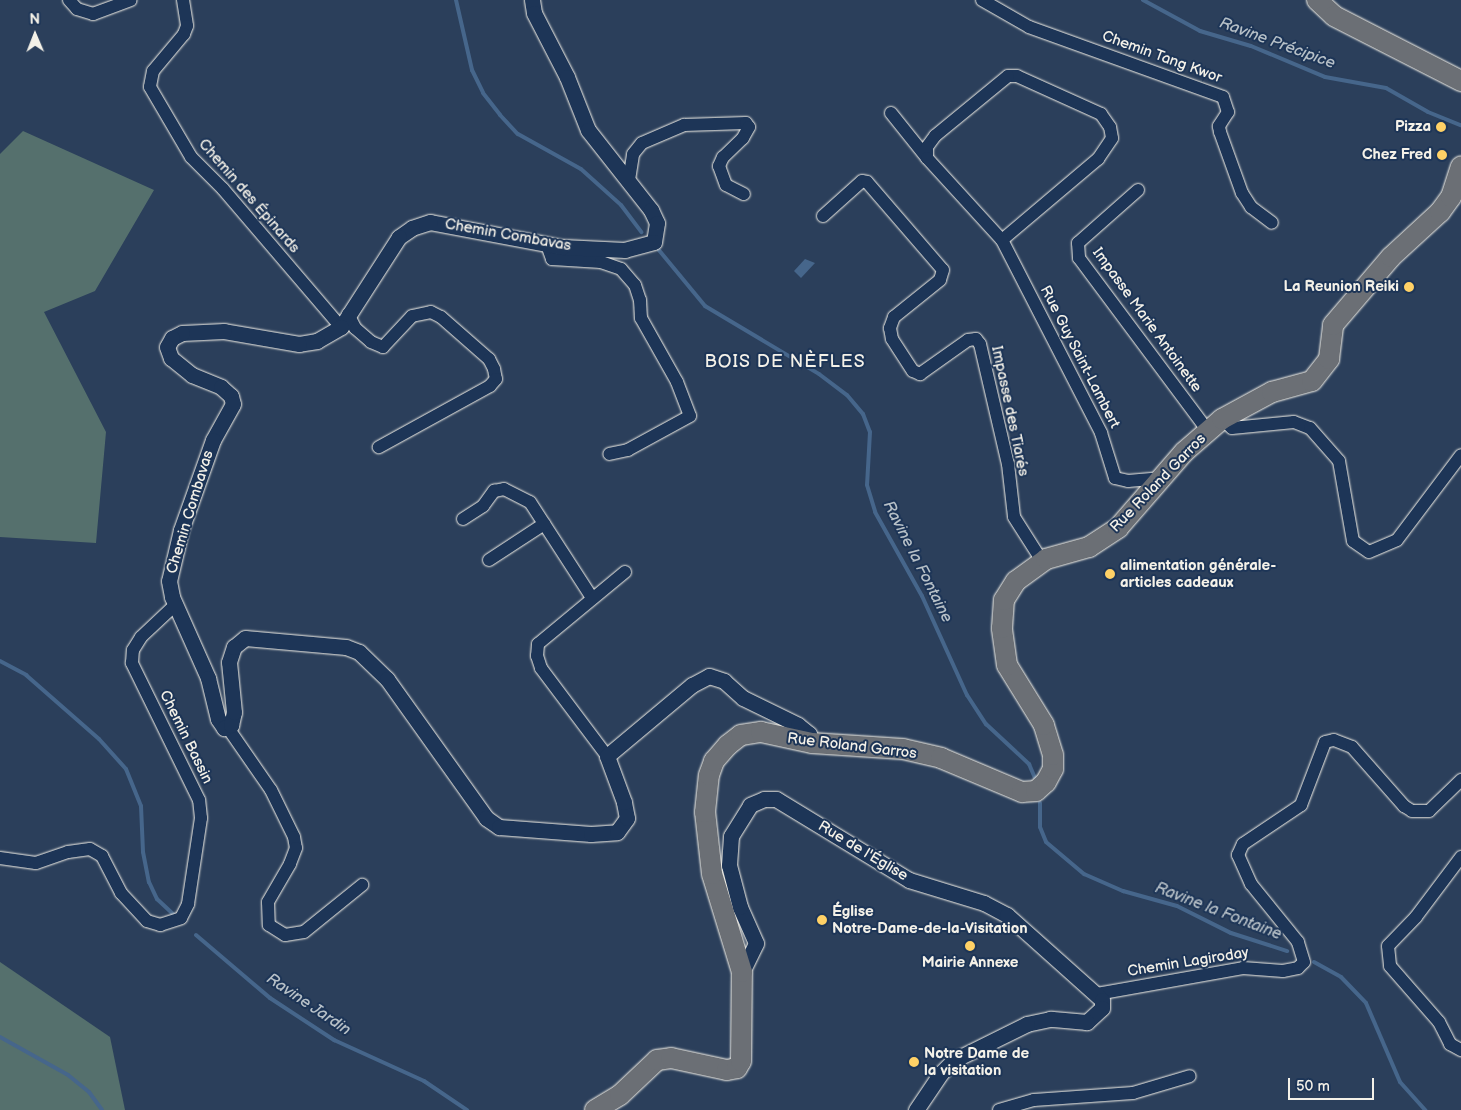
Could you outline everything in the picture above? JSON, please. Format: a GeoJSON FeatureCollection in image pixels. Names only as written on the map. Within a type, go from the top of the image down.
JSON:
{"type":"FeatureCollection","features":[{"type":"Feature","properties":{"kind":"main road"},"geometry":{"type":"LineString","coordinates":[[1317,0],[1342,20],[1461,81]]}},
{"type":"Feature","properties":{"kind":"main road","name":"Rue Roland Garros"},"geometry":{"type":"LineString","coordinates":[[595,1110],[620,1095],[657,1060],[671,1058],[727,1070],[737,1068],[742,1061],[742,972],[708,851],[705,812],[709,776],[714,761],[741,735],[761,732],[812,743],[903,749],[941,758],[1006,787],[1022,792],[1036,791],[1046,782],[1053,770],[1053,755],[1044,725],[1007,665],[1002,628],[1004,600],[1016,581],[1042,561],[1089,548],[1118,528],[1160,478],[1215,425],[1272,392],[1302,386],[1320,374],[1329,359],[1333,326],[1391,257],[1440,212],[1451,197],[1461,167]]}},
{"type":"Feature","properties":{"kind":"street"},"geometry":{"type":"LineString","coordinates":[[69,0],[78,10],[94,14],[131,0]]}},
{"type":"Feature","properties":{"kind":"street","name":"Chemin des Épinards"},"geometry":{"type":"LineString","coordinates":[[183,0],[184,34],[153,71],[150,87],[191,157],[344,320],[371,342],[383,347],[412,316],[431,312],[441,317],[489,358],[494,368],[496,379],[490,386],[379,447]]}},
{"type":"Feature","properties":{"kind":"street","name":"Chemin Combavas"},"geometry":{"type":"LineString","coordinates":[[228,728],[224,728],[218,719],[208,678],[175,605],[168,582],[181,530],[213,440],[233,404],[231,396],[221,387],[192,375],[171,358],[168,347],[172,338],[182,333],[224,331],[299,344],[317,341],[344,320],[394,243],[412,228],[443,222],[547,244],[625,250],[654,242],[657,223],[629,180],[588,130],[567,77],[534,13],[532,0]]}},
{"type":"Feature","properties":{"kind":"street","name":"Chemin Tang Kwor"},"geometry":{"type":"LineString","coordinates":[[982,0],[1029,27],[1223,97],[1228,112],[1218,126],[1242,193],[1251,207],[1272,223]]}},
{"type":"Feature","properties":{"kind":"street"},"geometry":{"type":"LineString","coordinates":[[927,158],[927,147],[935,136],[1008,76],[1027,79],[1101,114],[1110,126],[1112,138],[1098,159],[1002,240]]}},
{"type":"Feature","properties":{"kind":"street","name":"Rue Guy Saint-Lambert"},"geometry":{"type":"LineString","coordinates":[[891,113],[927,158],[1002,240],[1101,433],[1115,478],[1128,481],[1160,478]]}},
{"type":"Feature","properties":{"kind":"street"},"geometry":{"type":"LineString","coordinates":[[629,180],[633,154],[642,143],[684,125],[746,123],[749,128],[743,138],[723,158],[719,166],[726,185],[744,194]]}},
{"type":"Feature","properties":{"kind":"street","name":"Impasse des Tiarés"},"geometry":{"type":"LineString","coordinates":[[823,216],[862,181],[867,182],[942,270],[940,280],[894,317],[890,328],[892,339],[913,372],[920,374],[968,340],[976,339],[980,344],[1008,464],[1014,517],[1042,561]]}},
{"type":"Feature","properties":{"kind":"street","name":"Impasse Marie Antoinette"},"geometry":{"type":"LineString","coordinates":[[1138,190],[1078,243],[1079,258],[1215,425]]}},
{"type":"Feature","properties":{"kind":"street"},"geometry":{"type":"LineString","coordinates":[[547,244],[552,259],[608,264],[621,269],[635,285],[640,300],[641,318],[677,382],[690,416],[628,450],[609,454]]}},
{"type":"Feature","properties":{"kind":"street"},"geometry":{"type":"LineString","coordinates":[[1215,425],[1232,428],[1294,422],[1310,428],[1340,461],[1353,541],[1369,552],[1397,540],[1461,455]]}},
{"type":"Feature","properties":{"kind":"street"},"geometry":{"type":"LineString","coordinates":[[463,519],[483,506],[494,491],[504,489],[530,502],[592,598]]}},
{"type":"Feature","properties":{"kind":"street"},"geometry":{"type":"LineString","coordinates":[[488,560],[544,524]]}},
{"type":"Feature","properties":{"kind":"street"},"geometry":{"type":"LineString","coordinates":[[362,885],[304,932],[285,936],[269,924],[268,902],[290,864],[296,848],[294,837],[271,790],[228,728],[234,712],[230,662],[234,647],[245,638],[258,637],[346,647],[374,664],[486,818],[500,827],[591,834],[617,832],[627,818],[624,802],[607,756],[541,668],[536,656],[538,644],[547,633],[625,572]]}},
{"type":"Feature","properties":{"kind":"street","name":"Chemin Bassin"},"geometry":{"type":"LineString","coordinates":[[0,858],[36,863],[68,852],[90,849],[102,856],[121,893],[147,921],[160,925],[181,918],[188,904],[201,818],[199,800],[132,663],[133,650],[141,637],[175,605]]}},
{"type":"Feature","properties":{"kind":"street"},"geometry":{"type":"LineString","coordinates":[[607,756],[692,685],[709,676],[724,681],[743,698],[798,725],[809,734],[812,743]]}},
{"type":"Feature","properties":{"kind":"street","name":"Chemin Lagiroday"},"geometry":{"type":"LineString","coordinates":[[1097,994],[1243,968],[1283,971],[1298,968],[1304,962],[1298,942],[1251,884],[1238,855],[1242,844],[1301,805],[1308,795],[1325,742],[1334,740],[1352,746],[1404,806],[1412,811],[1429,810],[1461,780]]}},
{"type":"Feature","properties":{"kind":"street","name":"Rue de l'Église"},"geometry":{"type":"LineString","coordinates":[[742,972],[756,943],[740,907],[729,865],[731,836],[750,805],[764,799],[776,799],[909,880],[984,903],[1007,915],[1097,994]]}},
{"type":"Feature","properties":{"kind":"street"},"geometry":{"type":"LineString","coordinates":[[1461,857],[1416,917],[1388,946],[1390,966],[1439,1022],[1450,1044],[1461,1050]]}},
{"type":"Feature","properties":{"kind":"street"},"geometry":{"type":"LineString","coordinates":[[916,1110],[941,1073],[954,1060],[1027,1024],[1050,1019],[1087,1022],[1102,1008],[1102,1000],[1097,994]]}},
{"type":"Feature","properties":{"kind":"street"},"geometry":{"type":"LineString","coordinates":[[999,1110],[1034,1100],[1133,1094],[1190,1076]]}},
{"type":"Feature","properties":{"kind":"green space"},"geometry":{"type":"Polygon","coordinates":[[[23,131],[154,190],[95,291],[44,312],[106,432],[96,543],[0,537],[0,154],[23,131]]]}},
{"type":"Feature","properties":{"kind":"green space"},"geometry":{"type":"Polygon","coordinates":[[[0,962],[110,1037],[125,1110],[0,1110],[0,962]]]}},
{"type":"Feature","properties":{"kind":"water"},"geometry":{"type":"Polygon","coordinates":[[[805,259],[815,263],[801,278],[794,271],[805,259]]]}},
{"type":"Feature","properties":{"kind":"waterway","name":"Ravine la Fontaine"},"geometry":{"type":"LineString","coordinates":[[456,0],[472,70],[483,93],[500,115],[518,134],[581,169],[621,205],[641,232]]}},
{"type":"Feature","properties":{"kind":"waterway","name":"Ravine Précipice"},"geometry":{"type":"LineString","coordinates":[[1143,0],[1200,31],[1251,46],[1325,77],[1386,88],[1428,112],[1461,125]]}},
{"type":"Feature","properties":{"kind":"waterway","name":"Ravine la Fontaine"},"geometry":{"type":"LineString","coordinates":[[658,249],[705,306],[819,374],[847,395],[863,414],[870,432],[867,485],[875,512],[922,596],[967,695],[986,724],[1029,764],[1035,778]]}},
{"type":"Feature","properties":{"kind":"waterway","name":"Ravine Jardin"},"geometry":{"type":"LineString","coordinates":[[0,661],[26,675],[99,739],[126,769],[141,806],[143,852],[149,882],[157,899],[173,914]]}},
{"type":"Feature","properties":{"kind":"waterway","name":"Ravine la Fontaine"},"geometry":{"type":"LineString","coordinates":[[1040,803],[1040,827],[1046,842],[1084,874],[1123,891],[1177,906],[1231,933],[1287,951]]}},
{"type":"Feature","properties":{"kind":"waterway","name":"Ravine Jardin"},"geometry":{"type":"LineString","coordinates":[[196,935],[270,998],[334,1040],[424,1081],[467,1110]]}},
{"type":"Feature","properties":{"kind":"waterway","name":"Ravine la Fontaine"},"geometry":{"type":"LineString","coordinates":[[1314,962],[1341,977],[1366,1003],[1400,1082],[1425,1110]]}},
{"type":"Feature","properties":{"kind":"waterway"},"geometry":{"type":"LineString","coordinates":[[0,1037],[68,1075],[89,1092],[102,1110]]}},
{"type":"Feature","properties":{"kind":"place","name":"Pizza"},"geometry":{"type":"Point","coordinates":[1441,127]}},
{"type":"Feature","properties":{"kind":"place","name":"Chez Fred"},"geometry":{"type":"Point","coordinates":[1442,155]}},
{"type":"Feature","properties":{"kind":"place","name":"La Reunion Reiki"},"geometry":{"type":"Point","coordinates":[1409,287]}},
{"type":"Feature","properties":{"kind":"place","name":"alimentation générale- articles cadeaux"},"geometry":{"type":"Point","coordinates":[1110,574]}},
{"type":"Feature","properties":{"kind":"place","name":"Église Notre-Dame-de-la-Visitation"},"geometry":{"type":"Point","coordinates":[822,920]}},
{"type":"Feature","properties":{"kind":"place","name":"Mairie Annexe"},"geometry":{"type":"Point","coordinates":[970,946]}},
{"type":"Feature","properties":{"kind":"place","name":"Notre Dame de la visitation"},"geometry":{"type":"Point","coordinates":[914,1062]}},
{"type":"Feature","properties":{"kind":"district","name":"BOIS DE NÈFLES"},"geometry":{"type":"Point","coordinates":[785,362]}}]}
